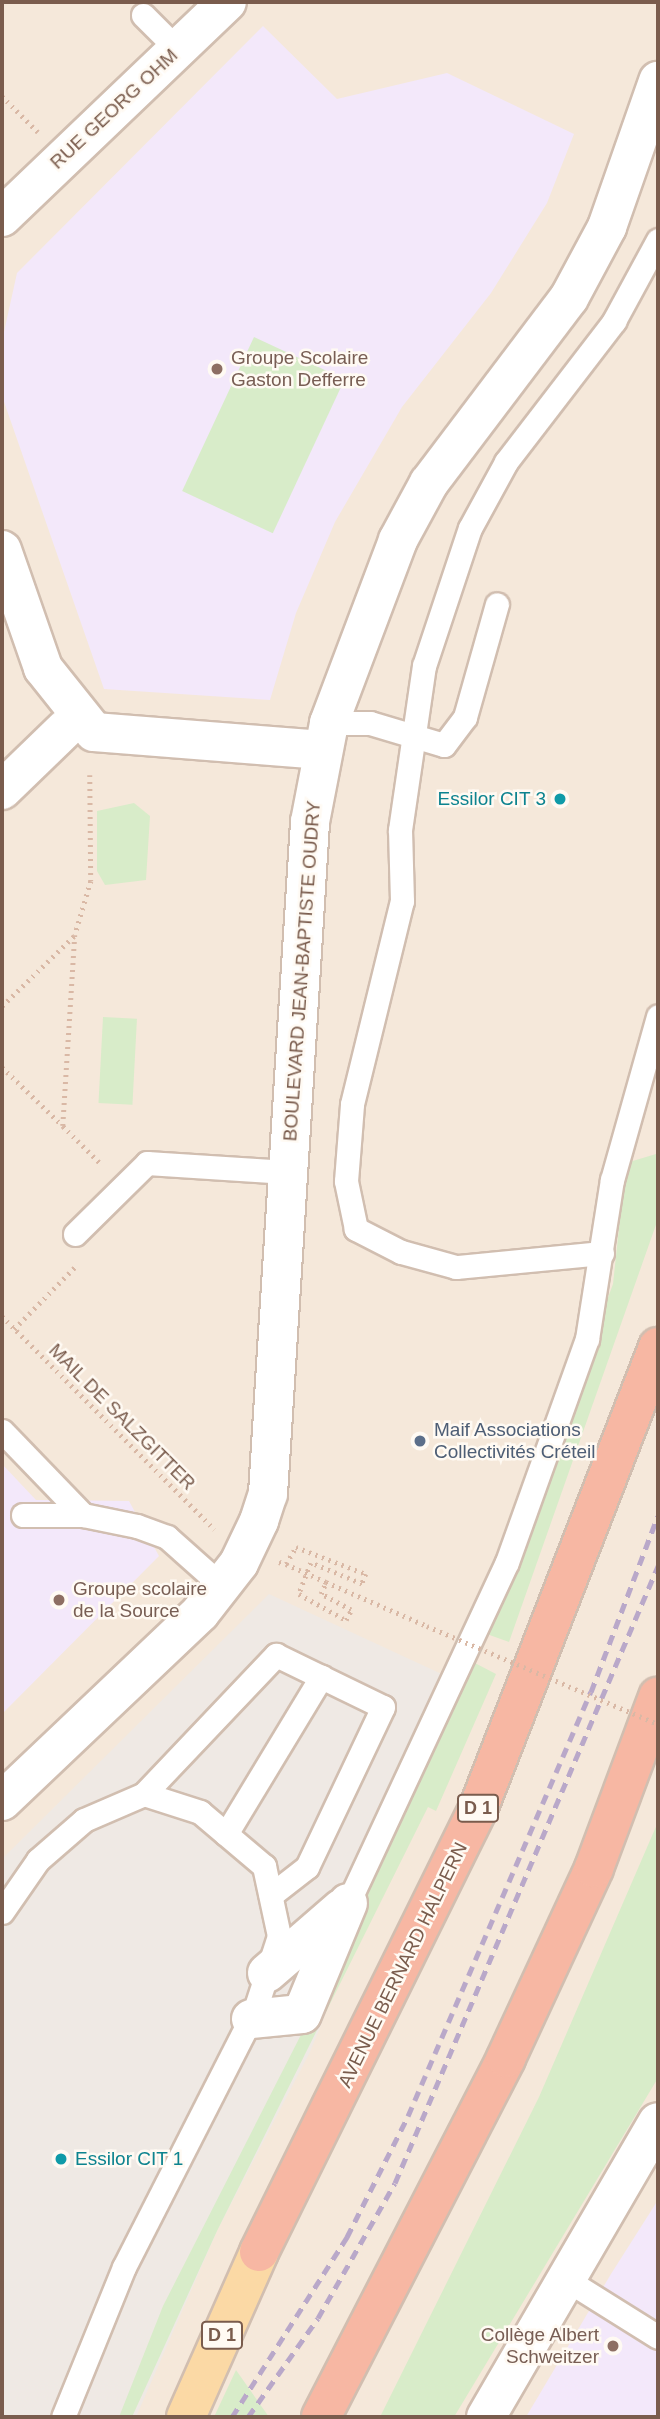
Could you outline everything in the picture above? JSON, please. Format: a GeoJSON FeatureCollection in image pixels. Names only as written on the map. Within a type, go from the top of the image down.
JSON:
{"type":"FeatureCollection","features":[{"type":"Feature","properties":{"kind":"highway","name":"AVENUE BERNARD HALPERN"},"geometry":{"type":"LineString","coordinates":[[259,2252],[478,1809],[658,1347]]}},
{"type":"Feature","properties":{"kind":"highway"},"geometry":{"type":"LineString","coordinates":[[321,2417],[506,2058],[594,1868],[658,1697]]}},
{"type":"Feature","properties":{"kind":"main road","name":"AVENUE BERNARD HALPERN"},"geometry":{"type":"LineString","coordinates":[[186,2417],[259,2252]]}},
{"type":"Feature","properties":{"kind":"street","name":"RUE GEORG OHM"},"geometry":{"type":"LineString","coordinates":[[2,217],[228,2]]}},
{"type":"Feature","properties":{"kind":"street","name":"BOULEVARD JEAN-BAPTISTE OUDRY"},"geometry":{"type":"LineString","coordinates":[[2,1801],[222,1586],[247,1548],[268,1494],[286,1172],[310,822],[326,736],[398,540],[429,483],[569,298],[607,227],[658,82]]}},
{"type":"Feature","properties":{"kind":"street"},"geometry":{"type":"LineString","coordinates":[[2,550],[43,668],[94,732],[326,736]]}},
{"type":"Feature","properties":{"kind":"street"},"geometry":{"type":"LineString","coordinates":[[2,790],[65,729]]}},
{"type":"Feature","properties":{"kind":"street"},"geometry":{"type":"LineString","coordinates":[[267,1973],[348,1903]]}},
{"type":"Feature","properties":{"kind":"street"},"geometry":{"type":"LineString","coordinates":[[251,2019],[302,2014],[348,1903]]}},
{"type":"Feature","properties":{"kind":"street"},"geometry":{"type":"LineString","coordinates":[[486,2417],[658,2122]]}},
{"type":"Feature","properties":{"kind":"lane"},"geometry":{"type":"LineString","coordinates":[[143,15],[177,49]]}},
{"type":"Feature","properties":{"kind":"lane"},"geometry":{"type":"LineString","coordinates":[[602,1253],[456,1268],[401,1252],[356,1229],[346,1181],[352,1104],[402,901],[400,830],[424,666],[470,528],[506,462],[614,321],[658,240]]}},
{"type":"Feature","properties":{"kind":"lane"},"geometry":{"type":"LineString","coordinates":[[326,736],[370,723],[413,738],[444,745],[466,717],[497,604]]}},
{"type":"Feature","properties":{"kind":"lane"},"geometry":{"type":"LineString","coordinates":[[348,1903],[507,1562],[587,1339],[612,1180],[658,1016]]}},
{"type":"Feature","properties":{"kind":"lane"},"geometry":{"type":"LineString","coordinates":[[75,1234],[147,1163],[286,1172]]}},
{"type":"Feature","properties":{"kind":"lane"},"geometry":{"type":"LineString","coordinates":[[2,1430],[83,1515]]}},
{"type":"Feature","properties":{"kind":"lane"},"geometry":{"type":"LineString","coordinates":[[23,1515],[83,1515],[167,1537],[222,1586]]}},
{"type":"Feature","properties":{"kind":"lane"},"geometry":{"type":"LineString","coordinates":[[2,1912],[38,1860],[84,1820],[144,1794],[276,1655],[383,1707],[307,1867],[271,1895]]}},
{"type":"Feature","properties":{"kind":"lane"},"geometry":{"type":"LineString","coordinates":[[226,1834],[321,1677]]}},
{"type":"Feature","properties":{"kind":"lane"},"geometry":{"type":"LineString","coordinates":[[63,2417],[124,2267],[251,2019],[279,1936],[264,1866],[200,1812],[144,1794]]}},
{"type":"Feature","properties":{"kind":"lane"},"geometry":{"type":"LineString","coordinates":[[567,2280],[658,2337]]}},
{"type":"Feature","properties":{"kind":"path"},"geometry":{"type":"LineString","coordinates":[[2,96],[33,128]]}},
{"type":"Feature","properties":{"kind":"path"},"geometry":{"type":"LineString","coordinates":[[63,1126],[75,934],[91,881],[90,775]]}},
{"type":"Feature","properties":{"kind":"path"},"geometry":{"type":"LineString","coordinates":[[2,1006],[75,934]]}},
{"type":"Feature","properties":{"kind":"path"},"geometry":{"type":"LineString","coordinates":[[2,1067],[112,1175]]}},
{"type":"Feature","properties":{"kind":"path","name":"MAIL DE SALZGITTER"},"geometry":{"type":"LineString","coordinates":[[2,1316],[222,1537]]}},
{"type":"Feature","properties":{"kind":"path"},"geometry":{"type":"LineString","coordinates":[[286,1564],[296,1547],[366,1574],[362,1584],[311,1563],[299,1594],[352,1618],[351,1610],[321,1594],[326,1582]]}},
{"type":"Feature","properties":{"kind":"path"},"geometry":{"type":"LineString","coordinates":[[272,1559],[658,1724]]}},
{"type":"Feature","properties":{"kind":"shaded area"},"geometry":{"type":"Polygon","coordinates":[[[2,2],[658,2],[658,2417],[2,2417],[2,2]]]}},
{"type":"Feature","properties":{"kind":"shaded area","name":"Groupe Scolaire Gaston Defferre"},"geometry":{"type":"Polygon","coordinates":[[[263,26],[337,99],[447,73],[574,134],[547,203],[491,293],[402,407],[335,522],[296,613],[270,700],[104,689],[2,396],[2,341],[17,273],[263,26]]]}},
{"type":"Feature","properties":{"kind":"shaded area","name":"Groupe scolaire de la Source"},"geometry":{"type":"Polygon","coordinates":[[[2,1464],[36,1500],[129,1501],[159,1556],[2,1714],[2,1464]]]}},
{"type":"Feature","properties":{"kind":"shaded area"},"geometry":{"type":"Polygon","coordinates":[[[269,1594],[461,1683],[310,2052],[217,2231],[136,2417],[2,2417],[2,1859],[269,1594]]]}},
{"type":"Feature","properties":{"kind":"shaded area","name":"Collège Albert Schweitzer"},"geometry":{"type":"Polygon","coordinates":[[[658,2200],[658,2417],[526,2417],[611,2274],[658,2200]]]}},
{"type":"Feature","properties":{"kind":"green space"},"geometry":{"type":"Polygon","coordinates":[[[254,337],[345,379],[273,533],[182,491],[254,337]]]}},
{"type":"Feature","properties":{"kind":"green space"},"geometry":{"type":"Polygon","coordinates":[[[134,803],[150,816],[146,880],[105,885],[97,871],[97,811],[134,803]]]}},
{"type":"Feature","properties":{"kind":"green space"},"geometry":{"type":"Polygon","coordinates":[[[103,1017],[137,1019],[132,1105],[98,1103],[103,1017]]]}},
{"type":"Feature","properties":{"kind":"green space"},"geometry":{"type":"Polygon","coordinates":[[[658,1147],[658,1219],[509,1642],[484,1633],[613,1284],[626,1163],[656,1154],[658,1147]]]}},
{"type":"Feature","properties":{"kind":"green space"},"geometry":{"type":"Polygon","coordinates":[[[471,1661],[496,1674],[436,1811],[428,1807],[217,2231],[132,2417],[119,2417],[163,2306],[338,1962],[471,1661]]]}},
{"type":"Feature","properties":{"kind":"green space"},"geometry":{"type":"Polygon","coordinates":[[[658,1822],[658,2078],[454,2417],[380,2417],[539,2097],[658,1822]]]}},
{"type":"Feature","properties":{"kind":"green space"},"geometry":{"type":"Polygon","coordinates":[[[236,2370],[269,2417],[214,2417],[236,2370]]]}},
{"type":"Feature","properties":{"kind":"railway"},"geometry":{"type":"LineString","coordinates":[[232,2417],[347,2237],[408,2116],[591,1692],[658,1516]]}},
{"type":"Feature","properties":{"kind":"railway"},"geometry":{"type":"LineString","coordinates":[[248,2417],[318,2318],[395,2183],[658,1566]]}},
{"type":"Feature","properties":{"kind":"place","name":"Groupe Scolaire Gaston Defferre"},"geometry":{"type":"Point","coordinates":[217,369]}},
{"type":"Feature","properties":{"kind":"place","name":"Essilor CIT 3"},"geometry":{"type":"Point","coordinates":[560,799]}},
{"type":"Feature","properties":{"kind":"place","name":"Maif Associations Collectivités Créteil"},"geometry":{"type":"Point","coordinates":[420,1441]}},
{"type":"Feature","properties":{"kind":"place","name":"Groupe scolaire de la Source"},"geometry":{"type":"Point","coordinates":[59,1600]}},
{"type":"Feature","properties":{"kind":"place","name":"Essilor CIT 1"},"geometry":{"type":"Point","coordinates":[61,2159]}},
{"type":"Feature","properties":{"kind":"place","name":"Collège Albert Schweitzer"},"geometry":{"type":"Point","coordinates":[613,2346]}}]}
